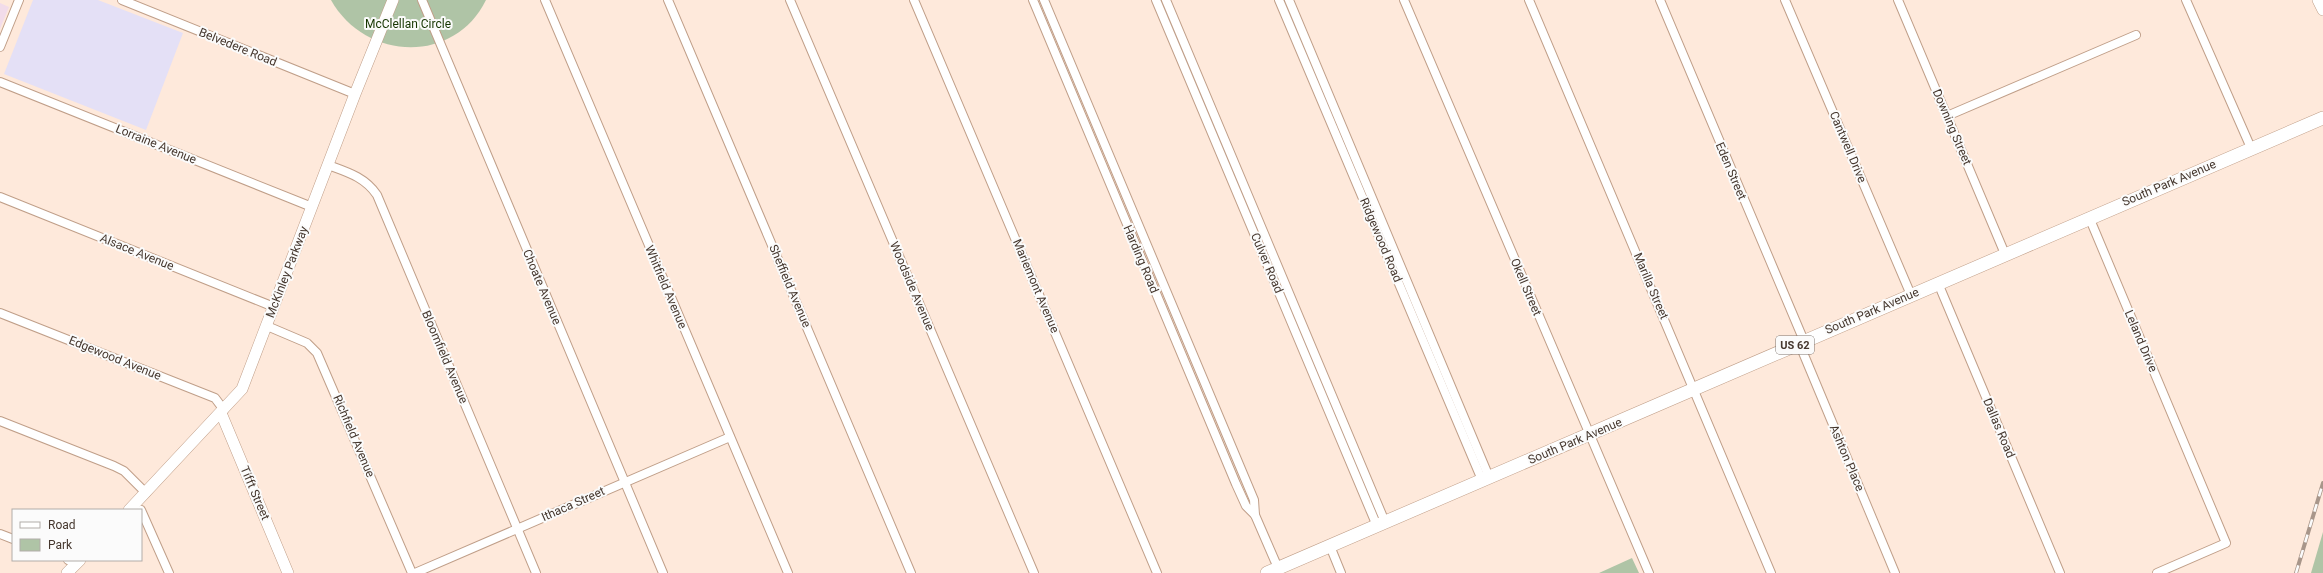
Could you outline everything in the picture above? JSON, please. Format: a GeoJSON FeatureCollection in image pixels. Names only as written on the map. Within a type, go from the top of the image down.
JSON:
{"type":"FeatureCollection","features":[{"type":"Feature","properties":{"kind":"main road","name":"South Park Avenue"},"geometry":{"type":"LineString","coordinates":[[1272,571],[2089,217],[2323,118]]}},
{"type":"Feature","properties":{"kind":"street"},"geometry":{"type":"LineString","coordinates":[[0,47],[19,0]]}},
{"type":"Feature","properties":{"kind":"street","name":"Belvedere Road"},"geometry":{"type":"LineString","coordinates":[[122,0],[355,94]]}},
{"type":"Feature","properties":{"kind":"street","name":"McKinley Parkway"},"geometry":{"type":"LineString","coordinates":[[140,507],[146,493],[223,412],[242,389],[355,94],[393,0]]}},
{"type":"Feature","properties":{"kind":"street","name":"Choate Avenue"},"geometry":{"type":"LineString","coordinates":[[422,0],[663,573]]}},
{"type":"Feature","properties":{"kind":"street","name":"Whitfield Avenue"},"geometry":{"type":"LineString","coordinates":[[545,0],[788,573]]}},
{"type":"Feature","properties":{"kind":"street","name":"Sheffield Avenue"},"geometry":{"type":"LineString","coordinates":[[668,0],[911,573]]}},
{"type":"Feature","properties":{"kind":"street","name":"Woodside Avenue"},"geometry":{"type":"LineString","coordinates":[[790,0],[1034,573]]}},
{"type":"Feature","properties":{"kind":"street","name":"Mariemont Avenue"},"geometry":{"type":"LineString","coordinates":[[914,0],[1157,573]]}},
{"type":"Feature","properties":{"kind":"street","name":"Harding Road"},"geometry":{"type":"LineString","coordinates":[[1033,0],[1190,376],[1246,506],[1254,515]]}},
{"type":"Feature","properties":{"kind":"street","name":"Harding Road"},"geometry":{"type":"LineString","coordinates":[[1044,0],[1254,500],[1254,515],[1272,571]]}},
{"type":"Feature","properties":{"kind":"street","name":"Culver Road"},"geometry":{"type":"LineString","coordinates":[[1156,0],[1381,524]]}},
{"type":"Feature","properties":{"kind":"street","name":"Culver Road"},"geometry":{"type":"LineString","coordinates":[[1166,0],[1381,524]]}},
{"type":"Feature","properties":{"kind":"street","name":"Ridgewood Road"},"geometry":{"type":"LineString","coordinates":[[1279,0],[1332,124],[1383,234],[1486,478]]}},
{"type":"Feature","properties":{"kind":"street","name":"Ridgewood Road"},"geometry":{"type":"LineString","coordinates":[[1289,0],[1340,120],[1383,234]]}},
{"type":"Feature","properties":{"kind":"street","name":"Okell Street"},"geometry":{"type":"LineString","coordinates":[[1404,0],[1649,573]]}},
{"type":"Feature","properties":{"kind":"street","name":"Marilla Street"},"geometry":{"type":"LineString","coordinates":[[1529,0],[1771,573]]}},
{"type":"Feature","properties":{"kind":"street","name":"Eden Street"},"geometry":{"type":"LineString","coordinates":[[1660,0],[1801,342]]}},
{"type":"Feature","properties":{"kind":"street","name":"Cantwell Drive"},"geometry":{"type":"LineString","coordinates":[[1786,0],[1911,295]]}},
{"type":"Feature","properties":{"kind":"street","name":"Downing Street"},"geometry":{"type":"LineString","coordinates":[[1898,0],[2005,254]]}},
{"type":"Feature","properties":{"kind":"street"},"geometry":{"type":"LineString","coordinates":[[2186,0],[2251,148]]}},
{"type":"Feature","properties":{"kind":"street"},"geometry":{"type":"LineString","coordinates":[[2318,0],[2323,10]]}},
{"type":"Feature","properties":{"kind":"street"},"geometry":{"type":"LineString","coordinates":[[1285,13],[1293,9]]}},
{"type":"Feature","properties":{"kind":"street"},"geometry":{"type":"LineString","coordinates":[[1041,20],[1051,16]]}},
{"type":"Feature","properties":{"kind":"street"},"geometry":{"type":"LineString","coordinates":[[1947,116],[2136,35]]}},
{"type":"Feature","properties":{"kind":"street","name":"Lorraine Avenue"},"geometry":{"type":"LineString","coordinates":[[0,82],[312,207]]}},
{"type":"Feature","properties":{"kind":"street"},"geometry":{"type":"LineString","coordinates":[[1079,110],[1089,106]]}},
{"type":"Feature","properties":{"kind":"street"},"geometry":{"type":"LineString","coordinates":[[1332,124],[1340,120]]}},
{"type":"Feature","properties":{"kind":"street","name":"Bloomfield Avenue"},"geometry":{"type":"LineString","coordinates":[[328,165],[357,176],[372,188],[376,195],[536,573]]}},
{"type":"Feature","properties":{"kind":"street"},"geometry":{"type":"LineString","coordinates":[[1116,199],[1127,195]]}},
{"type":"Feature","properties":{"kind":"street","name":"Alsace Avenue"},"geometry":{"type":"LineString","coordinates":[[0,197],[274,307]]}},
{"type":"Feature","properties":{"kind":"street","name":"Leland Drive"},"geometry":{"type":"LineString","coordinates":[[2089,217],[2226,543],[2157,573]]}},
{"type":"Feature","properties":{"kind":"street"},"geometry":{"type":"LineString","coordinates":[[1152,285],[1163,281]]}},
{"type":"Feature","properties":{"kind":"street","name":"Dallas Road"},"geometry":{"type":"LineString","coordinates":[[1938,283],[2060,573]]}},
{"type":"Feature","properties":{"kind":"street","name":"Edgewood Avenue"},"geometry":{"type":"LineString","coordinates":[[0,313],[215,398],[223,412]]}},
{"type":"Feature","properties":{"kind":"street","name":"Richfield Avenue"},"geometry":{"type":"LineString","coordinates":[[267,326],[307,343],[317,353],[412,573]]}},
{"type":"Feature","properties":{"kind":"street","name":"Ashton Place"},"geometry":{"type":"LineString","coordinates":[[1801,342],[1895,573]]}},
{"type":"Feature","properties":{"kind":"street"},"geometry":{"type":"LineString","coordinates":[[1190,376],[1201,371]]}},
{"type":"Feature","properties":{"kind":"street","name":"Tifft Street"},"geometry":{"type":"LineString","coordinates":[[223,412],[288,573]]}},
{"type":"Feature","properties":{"kind":"street"},"geometry":{"type":"LineString","coordinates":[[0,421],[114,466],[124,471],[146,493]]}},
{"type":"Feature","properties":{"kind":"street","name":"Ithaca Street"},"geometry":{"type":"LineString","coordinates":[[415,573],[730,437]]}},
{"type":"Feature","properties":{"kind":"street"},"geometry":{"type":"LineString","coordinates":[[142,512],[168,573]]}},
{"type":"Feature","properties":{"kind":"street"},"geometry":{"type":"LineString","coordinates":[[0,534],[12,539]]}},
{"type":"Feature","properties":{"kind":"street"},"geometry":{"type":"LineString","coordinates":[[1330,546],[1341,573]]}},
{"type":"Feature","properties":{"kind":"street"},"geometry":{"type":"LineString","coordinates":[[67,573],[75,561]]}},
{"type":"Feature","properties":{"kind":"shaded area"},"geometry":{"type":"Polygon","coordinates":[[[33,0],[98,0],[183,33],[146,130],[4,74],[33,0]]]}},
{"type":"Feature","properties":{"kind":"shaded area"},"geometry":{"type":"Polygon","coordinates":[[[0,3],[9,7],[0,29],[0,3]]]}},
{"type":"Feature","properties":{"kind":"green space","name":"McClellan Circle"},"geometry":{"type":"Polygon","coordinates":[[[331,0],[486,0],[472,21],[453,36],[432,45],[409,47],[387,44],[365,35],[346,20],[331,0]]]}},
{"type":"Feature","properties":{"kind":"green space"},"geometry":{"type":"Polygon","coordinates":[[[2323,532],[2323,573],[2311,573],[2323,532]]]}},
{"type":"Feature","properties":{"kind":"green space"},"geometry":{"type":"Polygon","coordinates":[[[1632,558],[1639,573],[1599,573],[1632,558]]]}},
{"type":"Feature","properties":{"kind":"railway"},"geometry":{"type":"LineString","coordinates":[[2296,573],[2323,483]]}}]}
